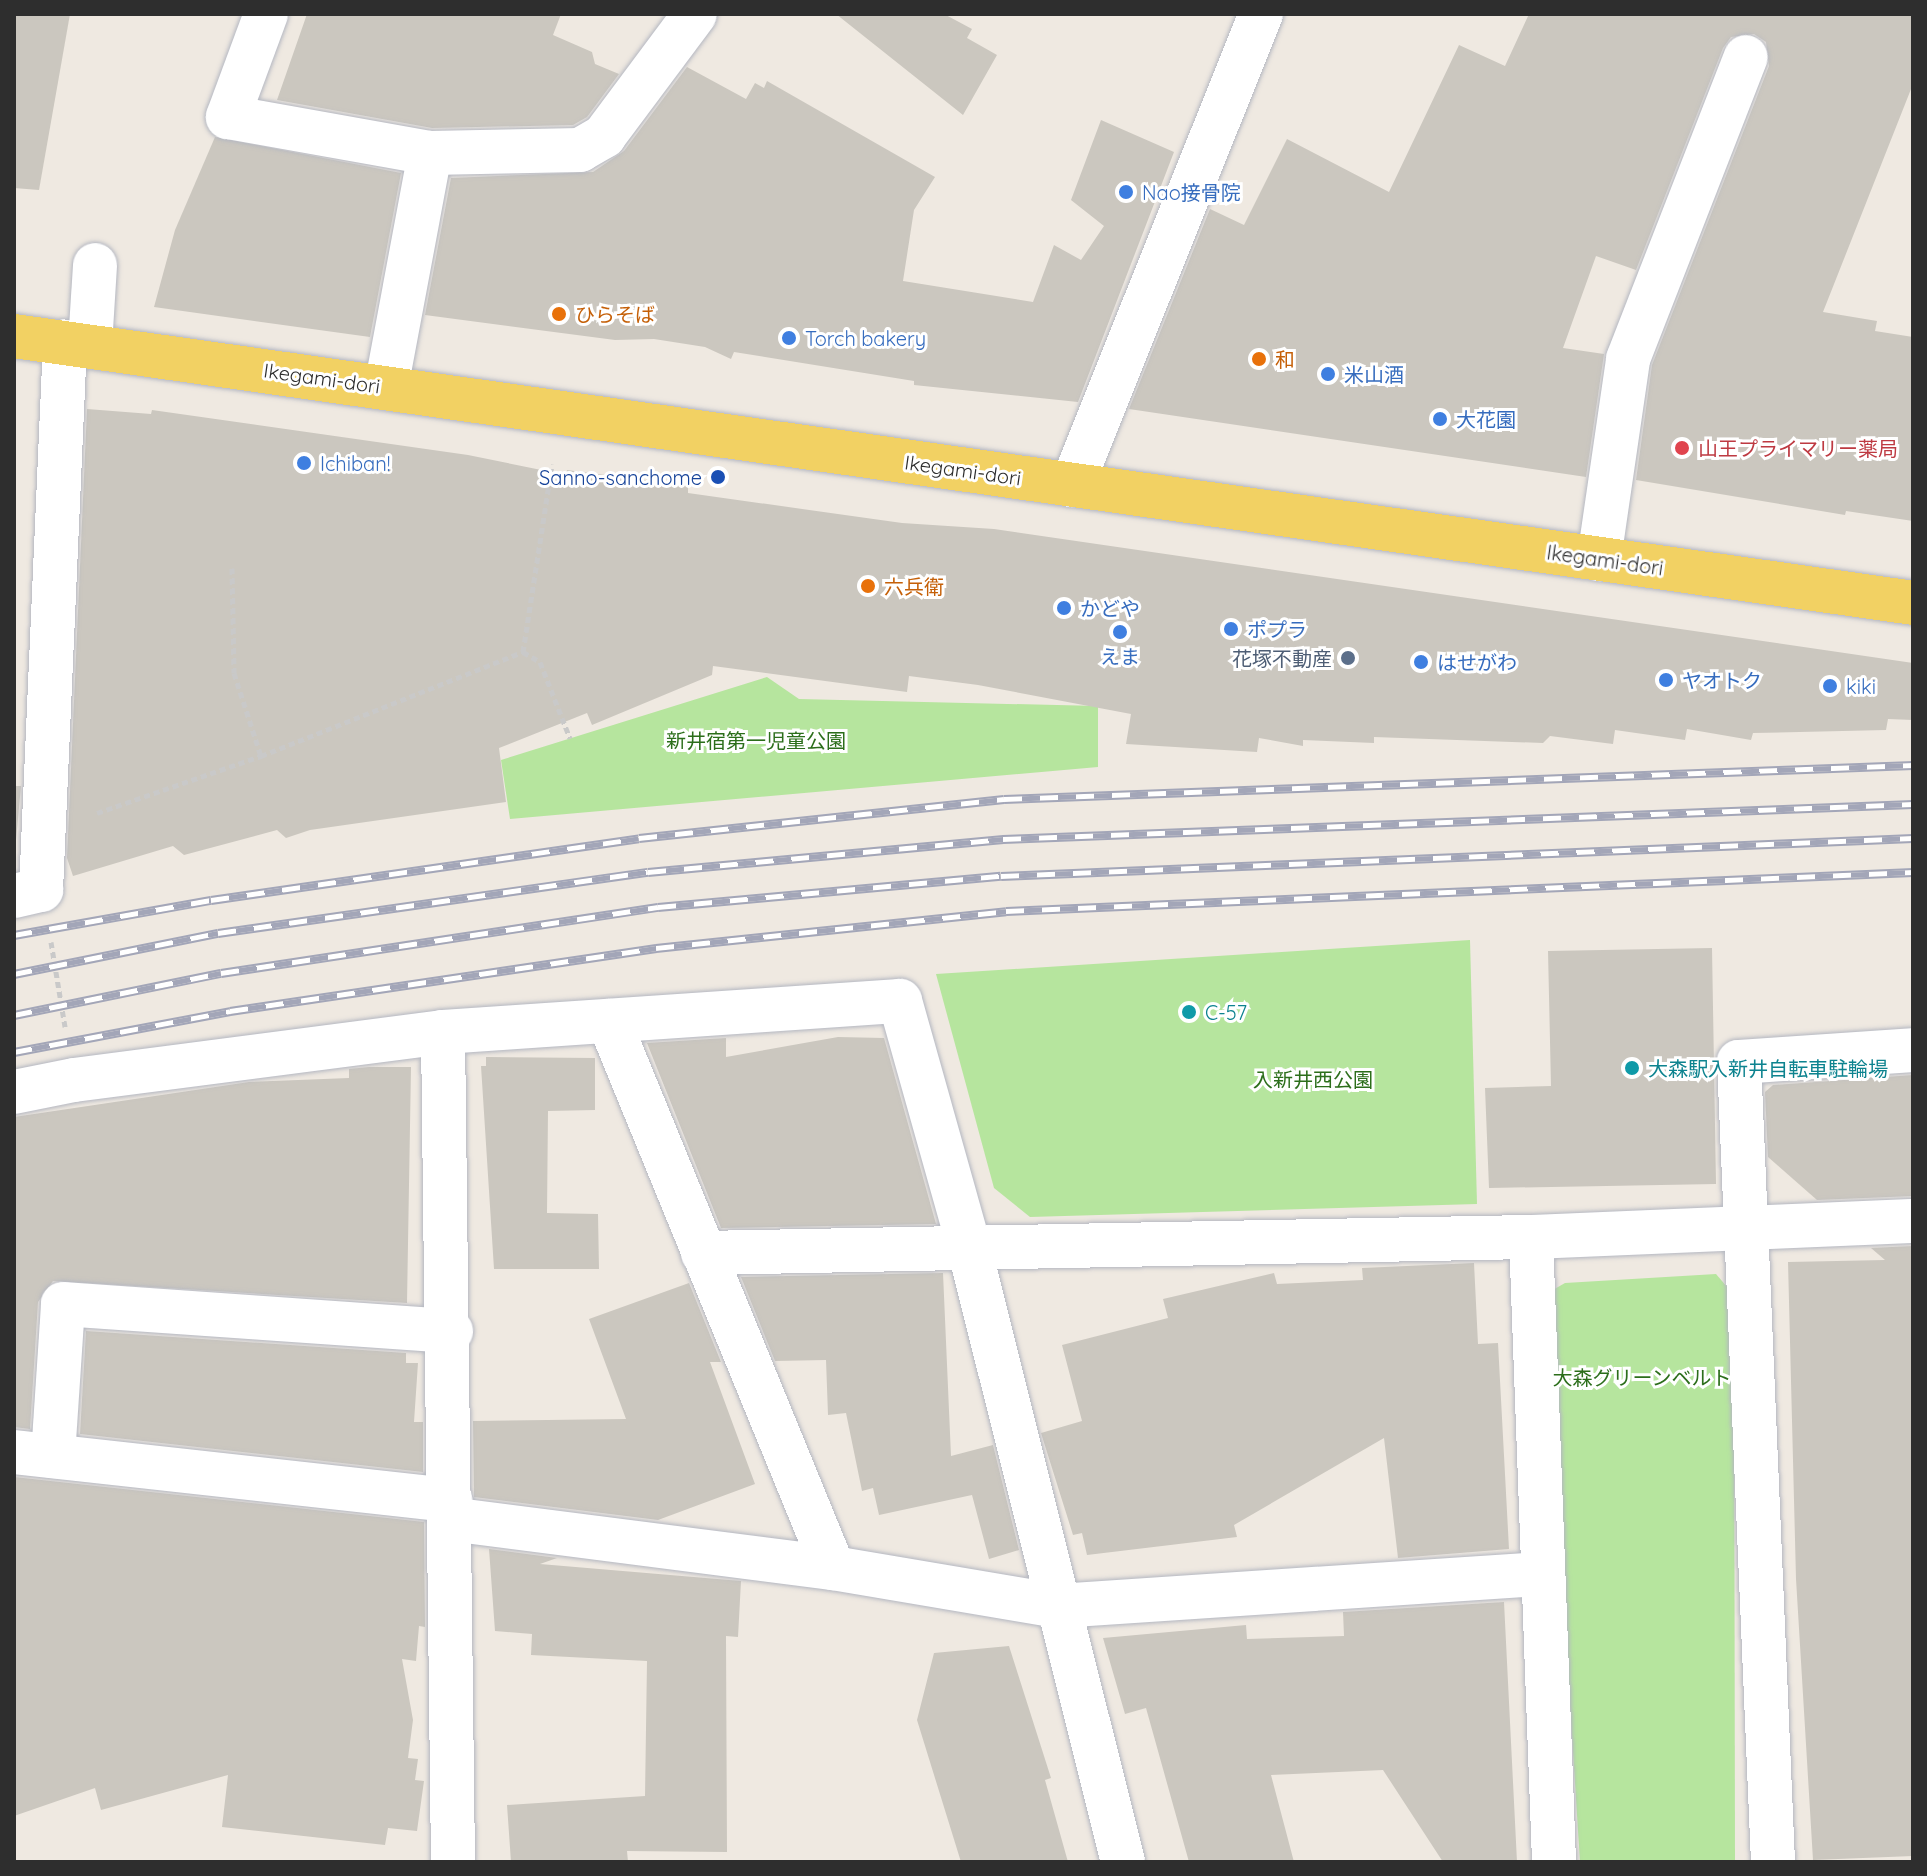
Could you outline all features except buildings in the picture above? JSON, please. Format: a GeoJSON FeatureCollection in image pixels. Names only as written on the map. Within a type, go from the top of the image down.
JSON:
{"type":"FeatureCollection","features":[{"type":"Feature","properties":{"kind":"main road","name":"Ikegami-dori"},"geometry":{"type":"LineString","coordinates":[[14,336],[1913,603]]}},
{"type":"Feature","properties":{"kind":"street"},"geometry":{"type":"LineString","coordinates":[[256,17],[228,117],[430,153],[580,150],[604,136],[695,14]]}},
{"type":"Feature","properties":{"kind":"street"},"geometry":{"type":"LineString","coordinates":[[1072,485],[1261,14]]}},
{"type":"Feature","properties":{"kind":"street"},"geometry":{"type":"LineString","coordinates":[[1599,559],[1628,359],[1746,57]]}},
{"type":"Feature","properties":{"kind":"street"},"geometry":{"type":"LineString","coordinates":[[386,387],[430,153]]}},
{"type":"Feature","properties":{"kind":"street"},"geometry":{"type":"LineString","coordinates":[[28,893],[43,832],[78,343],[95,265]]}},
{"type":"Feature","properties":{"kind":"street"},"geometry":{"type":"LineString","coordinates":[[14,1092],[74,1080],[443,1032],[900,1001],[969,1247],[1123,1862]]}},
{"type":"Feature","properties":{"kind":"street"},"geometry":{"type":"LineString","coordinates":[[609,1021],[703,1253],[810,1573]]}},
{"type":"Feature","properties":{"kind":"street"},"geometry":{"type":"LineString","coordinates":[[443,1032],[451,1331],[453,1862]]}},
{"type":"Feature","properties":{"kind":"street"},"geometry":{"type":"LineString","coordinates":[[1773,1862],[1739,1062],[1913,1050]]}},
{"type":"Feature","properties":{"kind":"street"},"geometry":{"type":"LineString","coordinates":[[703,1253],[1531,1237],[1913,1221]]}},
{"type":"Feature","properties":{"kind":"street"},"geometry":{"type":"LineString","coordinates":[[1531,1237],[1554,1862]]}},
{"type":"Feature","properties":{"kind":"street"},"geometry":{"type":"LineString","coordinates":[[451,1331],[63,1304],[33,1454],[450,1510],[810,1573],[1058,1606],[1542,1574]]}},
{"type":"Feature","properties":{"kind":"path"},"geometry":{"type":"LineString","coordinates":[[523,652],[552,463]]}},
{"type":"Feature","properties":{"kind":"path"},"geometry":{"type":"LineString","coordinates":[[232,568],[234,673],[261,756]]}},
{"type":"Feature","properties":{"kind":"path"},"geometry":{"type":"LineString","coordinates":[[43,832],[261,756],[523,652]]}},
{"type":"Feature","properties":{"kind":"path"},"geometry":{"type":"LineString","coordinates":[[523,652],[540,662],[570,738]]}},
{"type":"Feature","properties":{"kind":"path"},"geometry":{"type":"LineString","coordinates":[[28,893],[68,1042]]}},
{"type":"Feature","properties":{"kind":"green space","name":"新井宿第一児童公園"},"geometry":{"type":"Polygon","coordinates":[[[767,677],[799,699],[1098,706],[1098,767],[510,819],[501,760],[767,677]]]}},
{"type":"Feature","properties":{"kind":"green space","name":"入新井西公園"},"geometry":{"type":"Polygon","coordinates":[[[1470,940],[1477,1204],[1030,1217],[994,1188],[936,974],[1470,940]]]}},
{"type":"Feature","properties":{"kind":"green space","name":"大森グリーンベルト"},"geometry":{"type":"Polygon","coordinates":[[[1716,1274],[1734,1295],[1735,1862],[1580,1862],[1544,1295],[1565,1283],[1716,1274]]]}},
{"type":"Feature","properties":{"kind":"railway"},"geometry":{"type":"LineString","coordinates":[[14,935],[211,900],[639,838],[1004,799],[1913,765]]}},
{"type":"Feature","properties":{"kind":"railway"},"geometry":{"type":"LineString","coordinates":[[14,974],[218,933],[648,872],[1003,839],[1913,804]]}},
{"type":"Feature","properties":{"kind":"railway"},"geometry":{"type":"LineString","coordinates":[[14,1015],[221,973],[658,907],[1001,876],[1913,838]]}},
{"type":"Feature","properties":{"kind":"railway"},"geometry":{"type":"LineString","coordinates":[[14,1052],[230,1011],[656,948],[1006,911],[1913,872]]}},
{"type":"Feature","properties":{"kind":"place","name":"Nao接骨院"},"geometry":{"type":"Point","coordinates":[1126,192]}},
{"type":"Feature","properties":{"kind":"place","name":"ひらそば"},"geometry":{"type":"Point","coordinates":[559,314]}},
{"type":"Feature","properties":{"kind":"place","name":"Torch bakery"},"geometry":{"type":"Point","coordinates":[789,338]}},
{"type":"Feature","properties":{"kind":"place","name":"和"},"geometry":{"type":"Point","coordinates":[1259,359]}},
{"type":"Feature","properties":{"kind":"place","name":"米山酒"},"geometry":{"type":"Point","coordinates":[1328,374]}},
{"type":"Feature","properties":{"kind":"place","name":"大花園"},"geometry":{"type":"Point","coordinates":[1440,419]}},
{"type":"Feature","properties":{"kind":"place","name":"山王プライマリー薬局"},"geometry":{"type":"Point","coordinates":[1682,448]}},
{"type":"Feature","properties":{"kind":"place","name":"Ichiban!"},"geometry":{"type":"Point","coordinates":[304,463]}},
{"type":"Feature","properties":{"kind":"place","name":"Sanno-sanchome"},"geometry":{"type":"Point","coordinates":[718,477]}},
{"type":"Feature","properties":{"kind":"place","name":"六兵衛"},"geometry":{"type":"Point","coordinates":[868,586]}},
{"type":"Feature","properties":{"kind":"place","name":"かどや"},"geometry":{"type":"Point","coordinates":[1064,608]}},
{"type":"Feature","properties":{"kind":"place","name":"ポプラ"},"geometry":{"type":"Point","coordinates":[1231,629]}},
{"type":"Feature","properties":{"kind":"place","name":"えま"},"geometry":{"type":"Point","coordinates":[1120,632]}},
{"type":"Feature","properties":{"kind":"place","name":"花塚不動産"},"geometry":{"type":"Point","coordinates":[1348,658]}},
{"type":"Feature","properties":{"kind":"place","name":"はせがわ"},"geometry":{"type":"Point","coordinates":[1421,662]}},
{"type":"Feature","properties":{"kind":"place","name":"ヤオトク"},"geometry":{"type":"Point","coordinates":[1666,680]}},
{"type":"Feature","properties":{"kind":"place","name":"kiki"},"geometry":{"type":"Point","coordinates":[1830,686]}},
{"type":"Feature","properties":{"kind":"place","name":"C-57"},"geometry":{"type":"Point","coordinates":[1189,1012]}},
{"type":"Feature","properties":{"kind":"place","name":"大森駅入新井自転車駐輪場"},"geometry":{"type":"Point","coordinates":[1632,1068]}}]}
